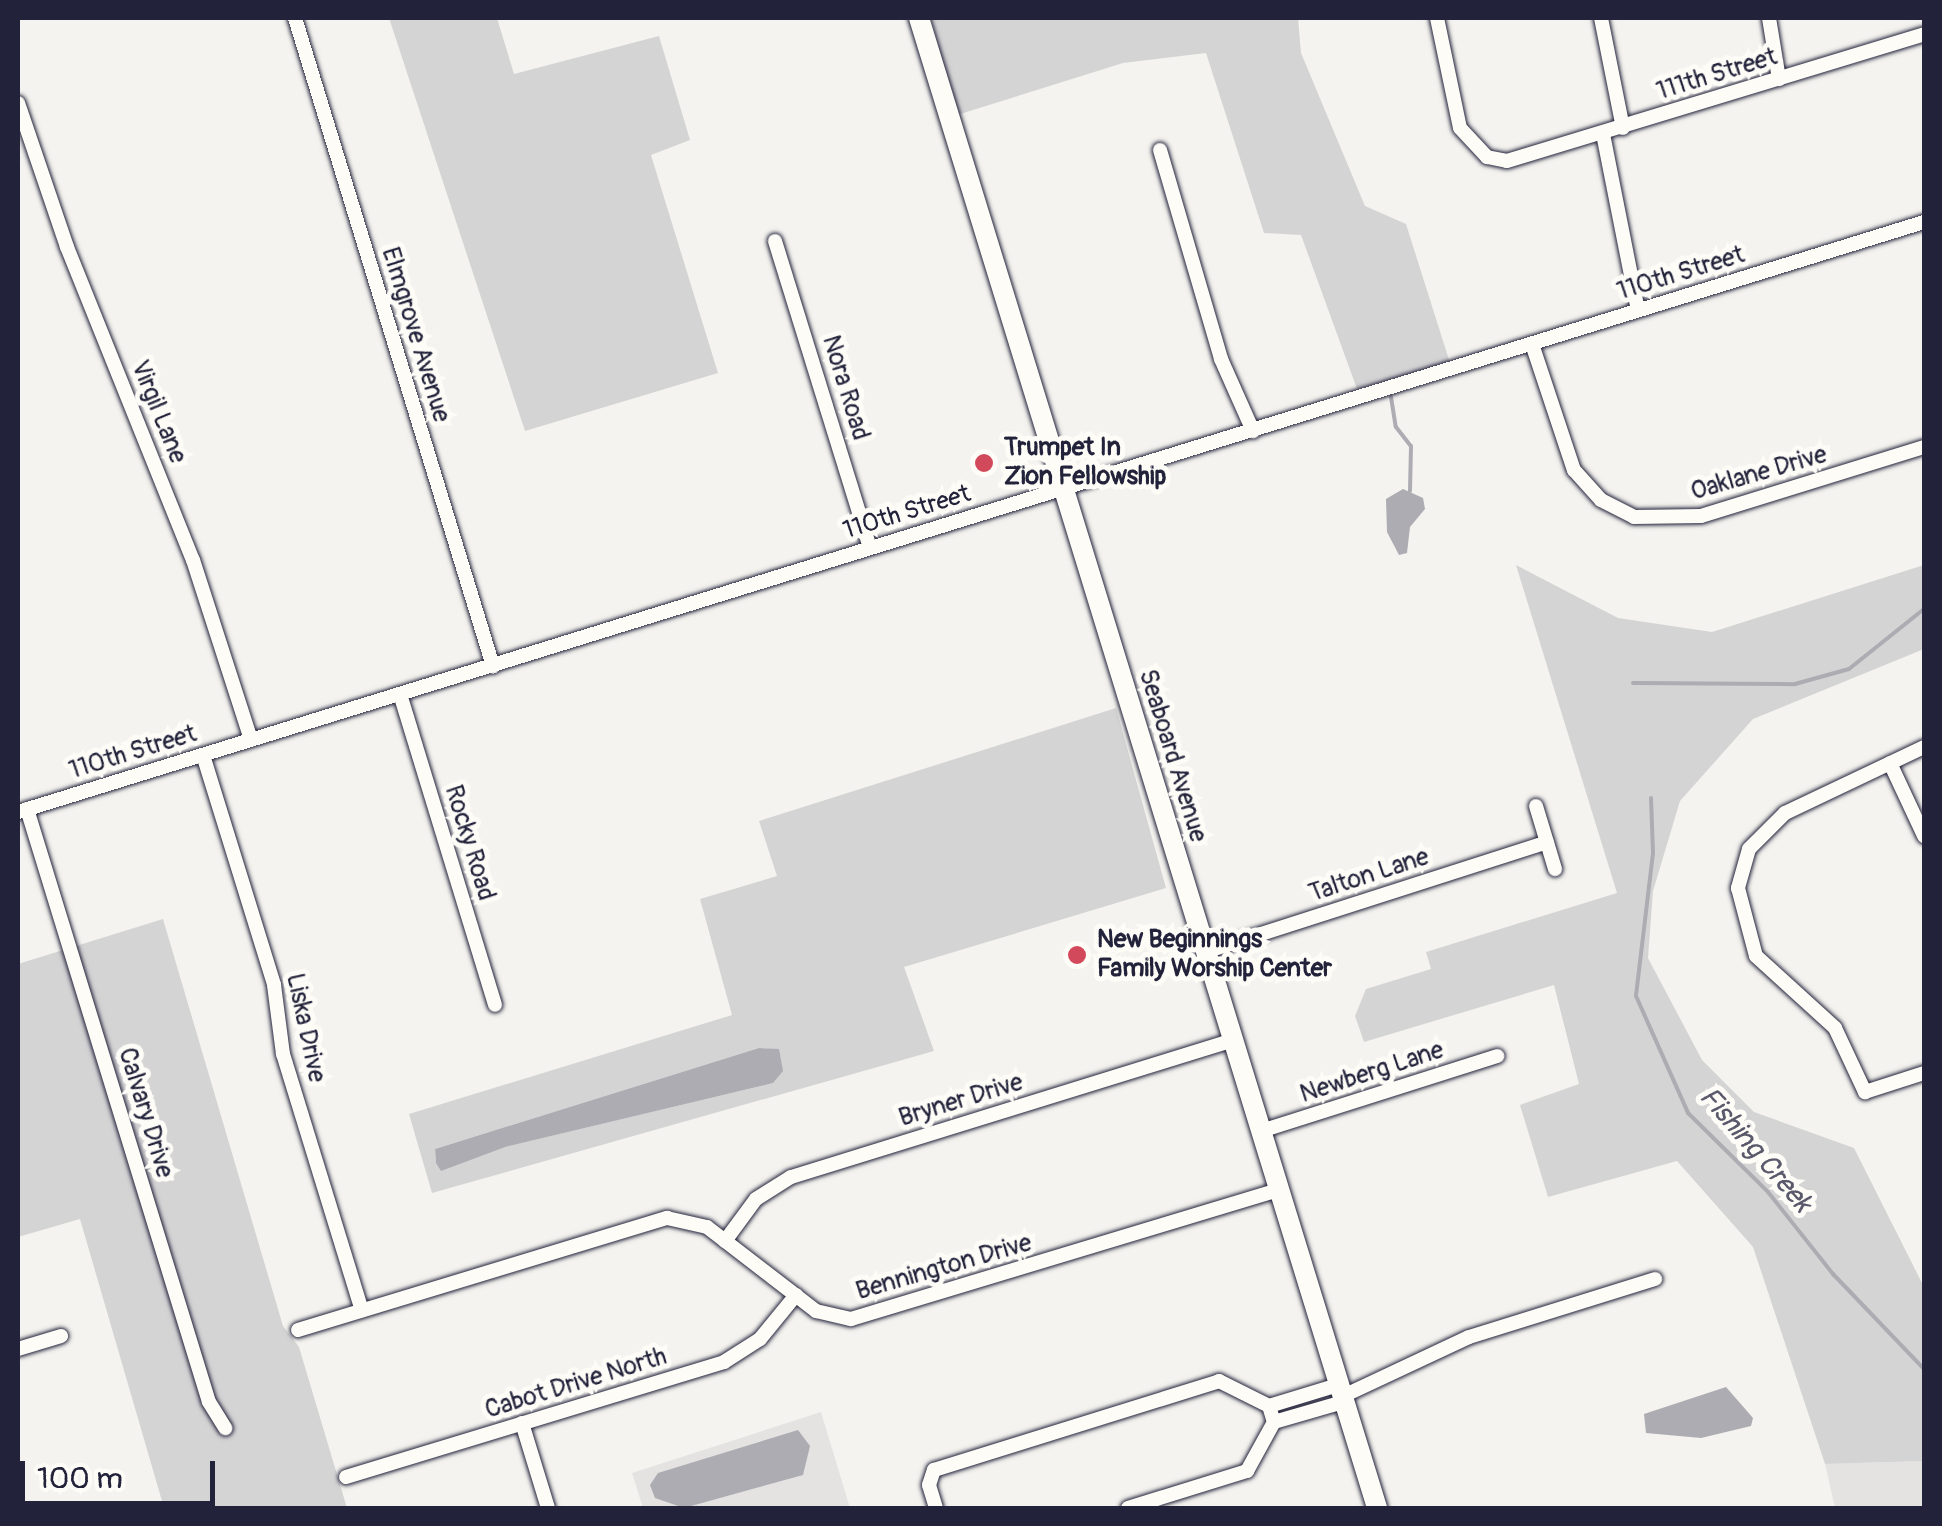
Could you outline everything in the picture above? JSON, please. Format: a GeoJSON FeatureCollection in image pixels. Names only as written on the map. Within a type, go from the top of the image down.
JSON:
{"type":"FeatureCollection","features":[{"type":"Feature","properties":{"kind":"street","name":"Elmgrove Avenue"},"geometry":{"type":"LineString","coordinates":[[295,18],[493,666]]}},
{"type":"Feature","properties":{"kind":"street","name":"Seaboard Avenue"},"geometry":{"type":"LineString","coordinates":[[919,18],[1378,1508]]}},
{"type":"Feature","properties":{"kind":"street","name":"111th Street"},"geometry":{"type":"LineString","coordinates":[[1437,18],[1460,128],[1487,157],[1523,158],[1924,34]]}},
{"type":"Feature","properties":{"kind":"street"},"geometry":{"type":"LineString","coordinates":[[1601,18],[1623,128]]}},
{"type":"Feature","properties":{"kind":"street"},"geometry":{"type":"LineString","coordinates":[[1769,18],[1779,78]]}},
{"type":"Feature","properties":{"kind":"street","name":"Virgil Lane"},"geometry":{"type":"LineString","coordinates":[[18,104],[67,247],[193,560],[250,740]]}},
{"type":"Feature","properties":{"kind":"street"},"geometry":{"type":"LineString","coordinates":[[1603,134],[1638,310]]}},
{"type":"Feature","properties":{"kind":"street"},"geometry":{"type":"LineString","coordinates":[[1160,150],[1221,359],[1253,431]]}},
{"type":"Feature","properties":{"kind":"street","name":"110th Street"},"geometry":{"type":"LineString","coordinates":[[22,811],[1924,222]]}},
{"type":"Feature","properties":{"kind":"street","name":"Nora Road"},"geometry":{"type":"LineString","coordinates":[[775,241],[870,548]]}},
{"type":"Feature","properties":{"kind":"street","name":"Oaklane Drive"},"geometry":{"type":"LineString","coordinates":[[1532,344],[1574,470],[1601,500],[1634,517],[1701,516],[1924,447]]}},
{"type":"Feature","properties":{"kind":"street","name":"Rocky Road"},"geometry":{"type":"LineString","coordinates":[[400,694],[494,1004]]}},
{"type":"Feature","properties":{"kind":"street"},"geometry":{"type":"LineString","coordinates":[[1924,747],[1764,830],[1749,849],[1738,888],[1756,956],[1835,1028],[1866,1092],[1924,1073]]}},
{"type":"Feature","properties":{"kind":"street","name":"Liska Drive"},"geometry":{"type":"LineString","coordinates":[[203,755],[274,984],[284,1054],[362,1310]]}},
{"type":"Feature","properties":{"kind":"street"},"geometry":{"type":"LineString","coordinates":[[1890,764],[1924,836]]}},
{"type":"Feature","properties":{"kind":"street"},"geometry":{"type":"LineString","coordinates":[[1536,806],[1555,870]]}},
{"type":"Feature","properties":{"kind":"street","name":"Calvary Drive"},"geometry":{"type":"LineString","coordinates":[[22,811],[209,1402],[225,1428]]}},
{"type":"Feature","properties":{"kind":"street","name":"Talton Lane"},"geometry":{"type":"LineString","coordinates":[[1205,952],[1547,842]]}},
{"type":"Feature","properties":{"kind":"street","name":"Bryner Drive"},"geometry":{"type":"LineString","coordinates":[[725,1241],[756,1199],[790,1177],[1233,1040]]}},
{"type":"Feature","properties":{"kind":"street","name":"Newberg Lane"},"geometry":{"type":"LineString","coordinates":[[1261,1131],[1497,1056]]}},
{"type":"Feature","properties":{"kind":"street","name":"Bennington Drive"},"geometry":{"type":"LineString","coordinates":[[298,1330],[645,1222],[689,1220],[833,1317],[867,1316],[1279,1190]]}},
{"type":"Feature","properties":{"kind":"street"},"geometry":{"type":"LineString","coordinates":[[1128,1508],[1247,1471],[1274,1422],[1469,1338],[1655,1279]]}},
{"type":"Feature","properties":{"kind":"street","name":"Cabot Drive North"},"geometry":{"type":"LineString","coordinates":[[346,1478],[724,1362],[760,1339],[796,1295]]}},
{"type":"Feature","properties":{"kind":"street"},"geometry":{"type":"LineString","coordinates":[[18,1350],[61,1336]]}},
{"type":"Feature","properties":{"kind":"street"},"geometry":{"type":"LineString","coordinates":[[936,1508],[928,1485],[934,1470],[1219,1382],[1269,1406],[1341,1395]]}},
{"type":"Feature","properties":{"kind":"street"},"geometry":{"type":"LineString","coordinates":[[1269,1406],[1274,1422]]}},
{"type":"Feature","properties":{"kind":"street"},"geometry":{"type":"LineString","coordinates":[[522,1424],[548,1508]]}},
{"type":"Feature","properties":{"kind":"shaded area"},"geometry":{"type":"Polygon","coordinates":[[[389,18],[497,18],[514,74],[659,36],[690,140],[651,155],[718,373],[525,431],[389,18]]]}},
{"type":"Feature","properties":{"kind":"shaded area"},"geometry":{"type":"Polygon","coordinates":[[[931,18],[1298,18],[1301,53],[1365,206],[1406,224],[1450,363],[1357,389],[1301,235],[1264,233],[1206,53],[1123,63],[957,115],[931,18]]]}},
{"type":"Feature","properties":{"kind":"shaded area"},"geometry":{"type":"Polygon","coordinates":[[[1403,489],[1423,498],[1425,509],[1410,527],[1407,553],[1399,555],[1387,532],[1386,499],[1403,489]]]}},
{"type":"Feature","properties":{"kind":"shaded area"},"geometry":{"type":"Polygon","coordinates":[[[1516,565],[1618,618],[1712,632],[1924,565],[1924,649],[1753,719],[1680,801],[1653,891],[1648,958],[1702,1060],[1754,1112],[1854,1148],[1924,1287],[1924,1461],[1825,1464],[1753,1247],[1677,1161],[1548,1197],[1520,1105],[1579,1084],[1554,985],[1364,1042],[1355,1016],[1366,989],[1431,969],[1426,952],[1617,893],[1516,565]]]}},
{"type":"Feature","properties":{"kind":"shaded area"},"geometry":{"type":"Polygon","coordinates":[[[1116,708],[1166,888],[904,967],[934,1051],[432,1193],[409,1114],[732,1015],[700,899],[777,876],[759,821],[1116,708]],[[759,1048],[435,1149],[436,1163],[773,1083],[779,1050],[759,1048]]]}},
{"type":"Feature","properties":{"kind":"shaded area"},"geometry":{"type":"Polygon","coordinates":[[[163,919],[283,1326],[299,1347],[347,1508],[164,1508],[80,1219],[18,1237],[18,964],[163,919]]]}},
{"type":"Feature","properties":{"kind":"shaded area"},"geometry":{"type":"Polygon","coordinates":[[[759,1048],[779,1049],[783,1071],[773,1083],[505,1147],[441,1171],[436,1163],[435,1149],[759,1048]]]}},
{"type":"Feature","properties":{"kind":"shaded area"},"geometry":{"type":"Polygon","coordinates":[[[1726,1387],[1753,1418],[1751,1426],[1701,1438],[1646,1433],[1644,1414],[1726,1387]]]}},
{"type":"Feature","properties":{"kind":"shaded area"},"geometry":{"type":"Polygon","coordinates":[[[821,1412],[850,1508],[643,1508],[632,1473],[821,1412]]]}},
{"type":"Feature","properties":{"kind":"shaded area"},"geometry":{"type":"Polygon","coordinates":[[[798,1430],[810,1446],[803,1475],[684,1508],[655,1498],[650,1485],[658,1473],[798,1430]]]}},
{"type":"Feature","properties":{"kind":"shaded area"},"geometry":{"type":"Polygon","coordinates":[[[1924,1461],[1924,1508],[1835,1508],[1825,1464],[1924,1461]]]}},
{"type":"Feature","properties":{"kind":"waterway"},"geometry":{"type":"LineString","coordinates":[[1391,397],[1396,427],[1411,446],[1410,491]]}},
{"type":"Feature","properties":{"kind":"waterway"},"geometry":{"type":"LineString","coordinates":[[1633,683],[1795,684],[1849,669],[1924,609]]}},
{"type":"Feature","properties":{"kind":"waterway","name":"Fishing Creek"},"geometry":{"type":"LineString","coordinates":[[1651,798],[1653,853],[1636,996],[1688,1113],[1768,1192],[1833,1274],[1924,1369]]}},
{"type":"Feature","properties":{"kind":"place","name":"Trumpet In Zion Fellowship"},"geometry":{"type":"Point","coordinates":[984,463]}},
{"type":"Feature","properties":{"kind":"place","name":"New Beginnings Family Worship Center"},"geometry":{"type":"Point","coordinates":[1077,955]}}]}
